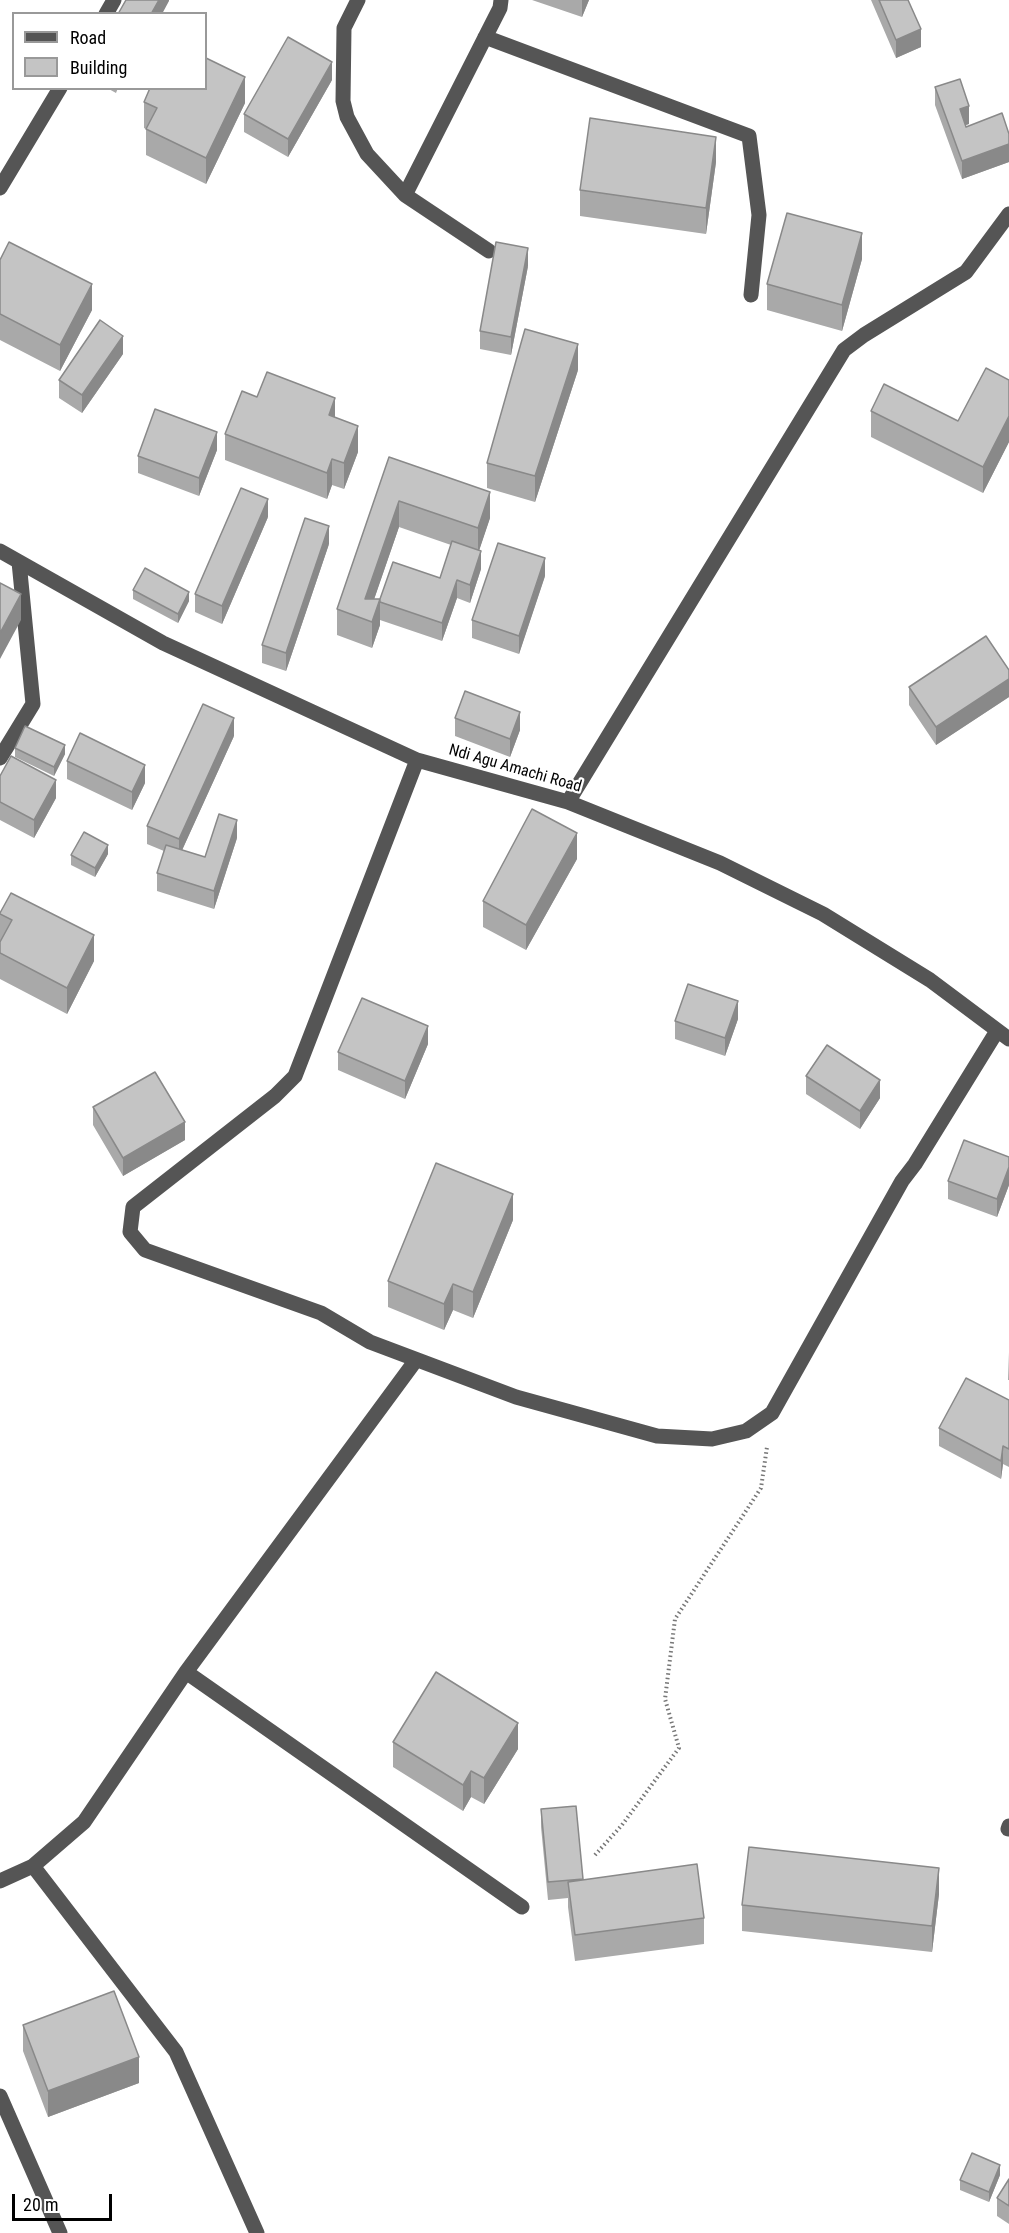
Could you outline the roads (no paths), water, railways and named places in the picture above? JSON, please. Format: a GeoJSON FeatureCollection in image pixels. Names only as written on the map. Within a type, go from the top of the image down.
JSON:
{"type":"FeatureCollection","features":[{"type":"Feature","properties":{"kind":"street"},"geometry":{"type":"LineString","coordinates":[[358,0],[344,28],[344,101],[347,117],[367,154],[405,195],[489,251]]}},
{"type":"Feature","properties":{"kind":"street"},"geometry":{"type":"LineString","coordinates":[[405,195],[500,8],[501,0]]}},
{"type":"Feature","properties":{"kind":"street"},"geometry":{"type":"LineString","coordinates":[[485,37],[748,136],[759,215],[751,295]]}},
{"type":"Feature","properties":{"kind":"street"},"geometry":{"type":"LineString","coordinates":[[0,188],[59,90]]}},
{"type":"Feature","properties":{"kind":"street"},"geometry":{"type":"LineString","coordinates":[[568,802],[844,350],[864,335],[966,272],[1009,214]]}},
{"type":"Feature","properties":{"kind":"street","name":"Ndi Agu Amachi Road"},"geometry":{"type":"LineString","coordinates":[[0,551],[163,643],[417,760],[568,802],[720,863],[822,914],[930,980],[1003,1035]]}},
{"type":"Feature","properties":{"kind":"street"},"geometry":{"type":"LineString","coordinates":[[0,758],[33,704],[20,561]]}},
{"type":"Feature","properties":{"kind":"street"},"geometry":{"type":"LineString","coordinates":[[417,760],[295,1076],[275,1096],[133,1207],[130,1232],[145,1250],[321,1313],[370,1342],[516,1397],[657,1436],[712,1439],[746,1431],[772,1413],[902,1181],[1003,1035]]}},
{"type":"Feature","properties":{"kind":"street"},"geometry":{"type":"LineString","coordinates":[[0,1881],[33,1866],[84,1822],[186,1672],[416,1360]]}},
{"type":"Feature","properties":{"kind":"street"},"geometry":{"type":"LineString","coordinates":[[186,1672],[522,1907]]}},
{"type":"Feature","properties":{"kind":"street"},"geometry":{"type":"LineString","coordinates":[[33,1866],[176,2052],[257,2233]]}},
{"type":"Feature","properties":{"kind":"street"},"geometry":{"type":"LineString","coordinates":[[0,2097],[60,2233]]}}]}
